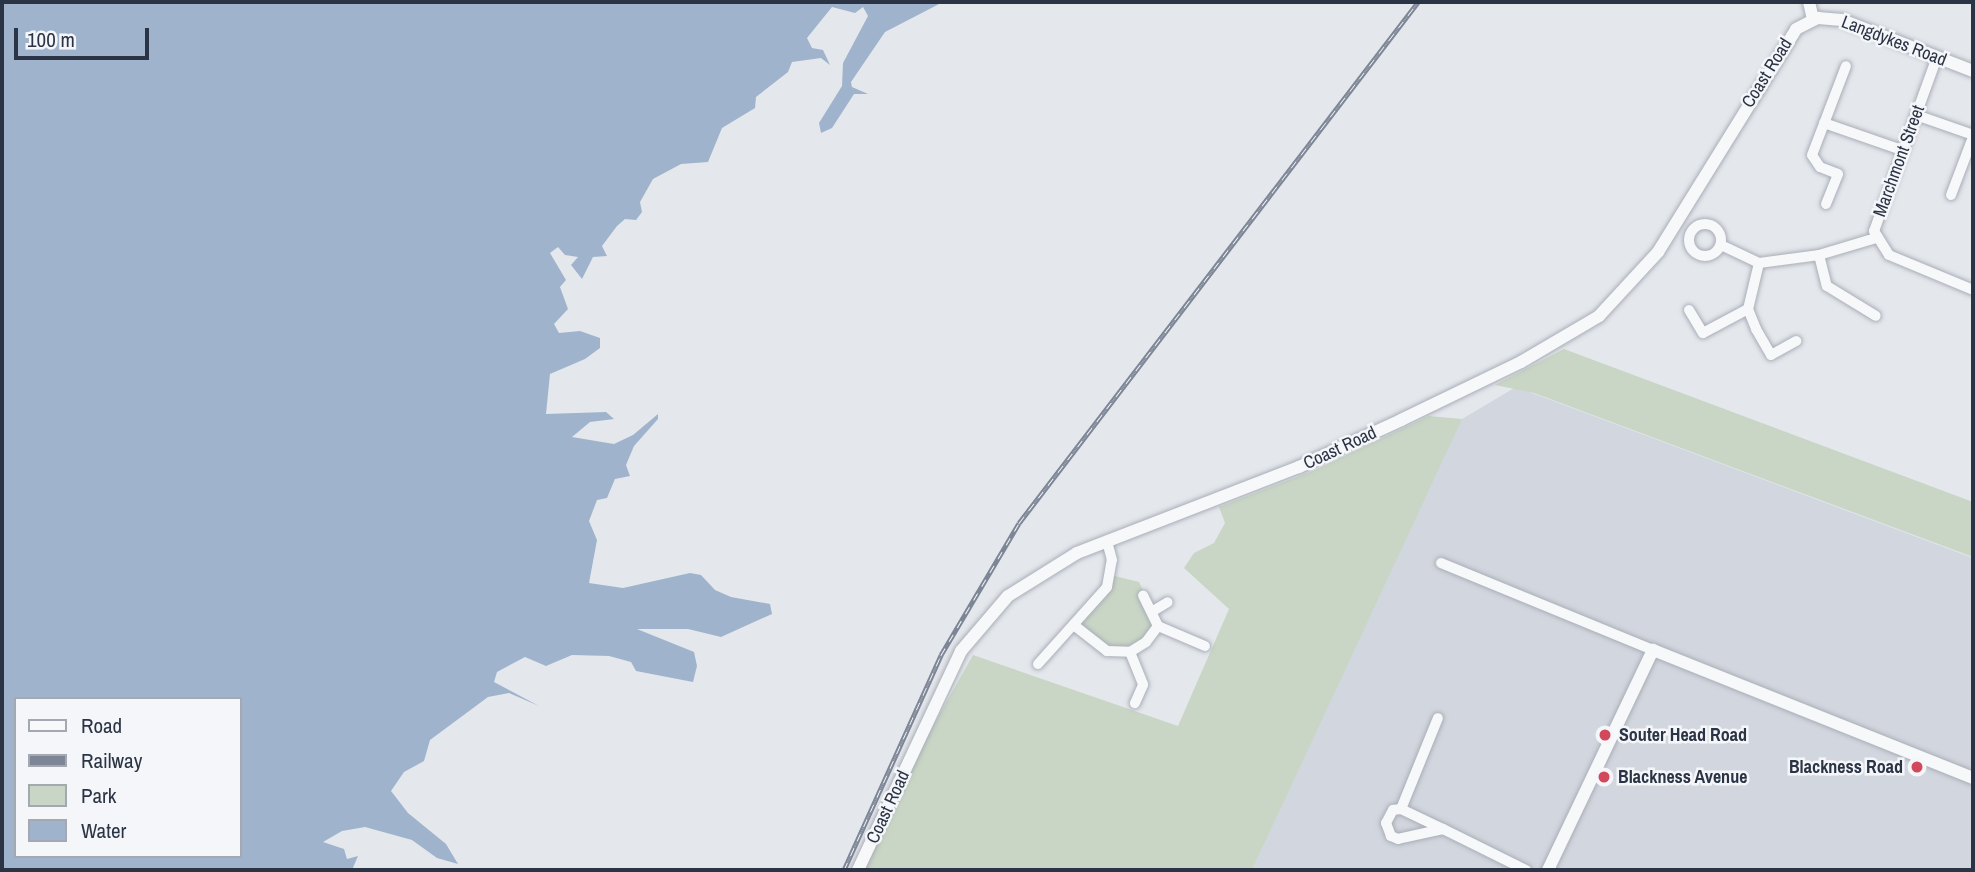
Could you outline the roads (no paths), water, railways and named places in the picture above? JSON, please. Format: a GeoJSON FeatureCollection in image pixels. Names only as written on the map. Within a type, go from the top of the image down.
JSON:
{"type":"FeatureCollection","features":[{"type":"Feature","properties":{"kind":"street"},"geometry":{"type":"LineString","coordinates":[[1809,2],[1813,19]]}},
{"type":"Feature","properties":{"kind":"street","name":"Langdykes Road"},"geometry":{"type":"LineString","coordinates":[[1813,19],[1842,20],[1973,71]]}},
{"type":"Feature","properties":{"kind":"street","name":"Coast Road"},"geometry":{"type":"LineString","coordinates":[[858,870],[939,694],[970,638],[1024,583],[1107,541],[1311,462],[1521,362],[1598,316],[1658,252],[1784,42],[1813,19]]}},
{"type":"Feature","properties":{"kind":"street","name":"Marchmont Street"},"geometry":{"type":"LineString","coordinates":[[1937,57],[1877,215],[1876,238],[1889,255],[1907,265],[1973,290]]}},
{"type":"Feature","properties":{"kind":"street"},"geometry":{"type":"LineString","coordinates":[[1826,204],[1838,174],[1820,167],[1812,155],[1846,66]]}},
{"type":"Feature","properties":{"kind":"street"},"geometry":{"type":"LineString","coordinates":[[1916,115],[1973,136],[1951,195]]}},
{"type":"Feature","properties":{"kind":"street"},"geometry":{"type":"LineString","coordinates":[[1824,123],[1902,150]]}},
{"type":"Feature","properties":{"kind":"street"},"geometry":{"type":"LineString","coordinates":[[1721,245],[1759,263],[1819,255],[1876,238]]}},
{"type":"Feature","properties":{"kind":"street"},"geometry":{"type":"LineString","coordinates":[[1819,255],[1827,286],[1876,316]]}},
{"type":"Feature","properties":{"kind":"street"},"geometry":{"type":"LineString","coordinates":[[1759,263],[1748,309],[1771,355],[1796,341]]}},
{"type":"Feature","properties":{"kind":"street"},"geometry":{"type":"LineString","coordinates":[[1689,310],[1703,333],[1748,309]]}},
{"type":"Feature","properties":{"kind":"street"},"geometry":{"type":"LineString","coordinates":[[1038,664],[1075,626],[1110,581],[1112,560],[1107,541]]}},
{"type":"Feature","properties":{"kind":"street"},"geometry":{"type":"LineString","coordinates":[[1441,563],[1973,778]]}},
{"type":"Feature","properties":{"kind":"street"},"geometry":{"type":"LineString","coordinates":[[1143,595],[1158,626],[1206,646]]}},
{"type":"Feature","properties":{"kind":"street"},"geometry":{"type":"LineString","coordinates":[[1153,611],[1168,602]]}},
{"type":"Feature","properties":{"kind":"street"},"geometry":{"type":"LineString","coordinates":[[1075,626],[1107,651],[1130,652],[1146,642],[1158,626]]}},
{"type":"Feature","properties":{"kind":"street"},"geometry":{"type":"LineString","coordinates":[[1548,870],[1653,650]]}},
{"type":"Feature","properties":{"kind":"street"},"geometry":{"type":"LineString","coordinates":[[1130,652],[1143,685],[1135,703]]}},
{"type":"Feature","properties":{"kind":"street"},"geometry":{"type":"LineString","coordinates":[[1401,809],[1438,718]]}},
{"type":"Feature","properties":{"kind":"street"},"geometry":{"type":"LineString","coordinates":[[1443,829],[1415,838],[1394,838],[1386,823],[1393,810],[1401,809],[1443,829],[1526,870]]}},
{"type":"Feature","properties":{"kind":"water"},"geometry":{"type":"Polygon","coordinates":[[[2,2],[943,2],[885,32],[851,82],[852,87],[868,94],[854,94],[832,128],[821,133],[819,123],[842,86],[843,63],[868,16],[863,7],[855,13],[832,7],[807,38],[812,48],[823,50],[830,65],[821,58],[792,62],[788,72],[756,97],[755,108],[722,128],[708,162],[681,164],[653,179],[640,202],[642,212],[636,220],[625,219],[617,226],[602,246],[607,256],[593,257],[582,279],[571,265],[578,257],[565,255],[558,247],[550,253],[566,280],[560,287],[568,309],[554,324],[559,333],[580,331],[600,338],[600,348],[585,359],[550,374],[546,414],[606,412],[614,419],[590,422],[572,437],[614,444],[633,435],[658,414],[658,419],[634,446],[626,465],[630,476],[615,479],[607,498],[597,500],[589,521],[597,540],[589,583],[623,588],[690,573],[701,575],[715,590],[731,597],[770,604],[772,614],[721,637],[688,629],[637,629],[694,652],[697,666],[693,682],[636,671],[631,662],[609,656],[572,655],[546,666],[525,657],[497,672],[494,682],[539,706],[509,693],[488,697],[430,740],[424,761],[404,772],[391,791],[408,813],[446,844],[458,864],[437,858],[412,840],[365,827],[342,831],[323,842],[344,849],[347,859],[358,856],[352,870],[2,870],[2,2]]]}},
{"type":"Feature","properties":{"kind":"railway"},"geometry":{"type":"LineString","coordinates":[[844,870],[941,655],[1019,523],[1418,2]]}},
{"type":"Feature","properties":{"kind":"place","name":"Souter Head Road"},"geometry":{"type":"Point","coordinates":[1605,735]}},
{"type":"Feature","properties":{"kind":"place","name":"Blackness Road"},"geometry":{"type":"Point","coordinates":[1917,767]}},
{"type":"Feature","properties":{"kind":"place","name":"Blackness Avenue"},"geometry":{"type":"Point","coordinates":[1604,777]}}]}
